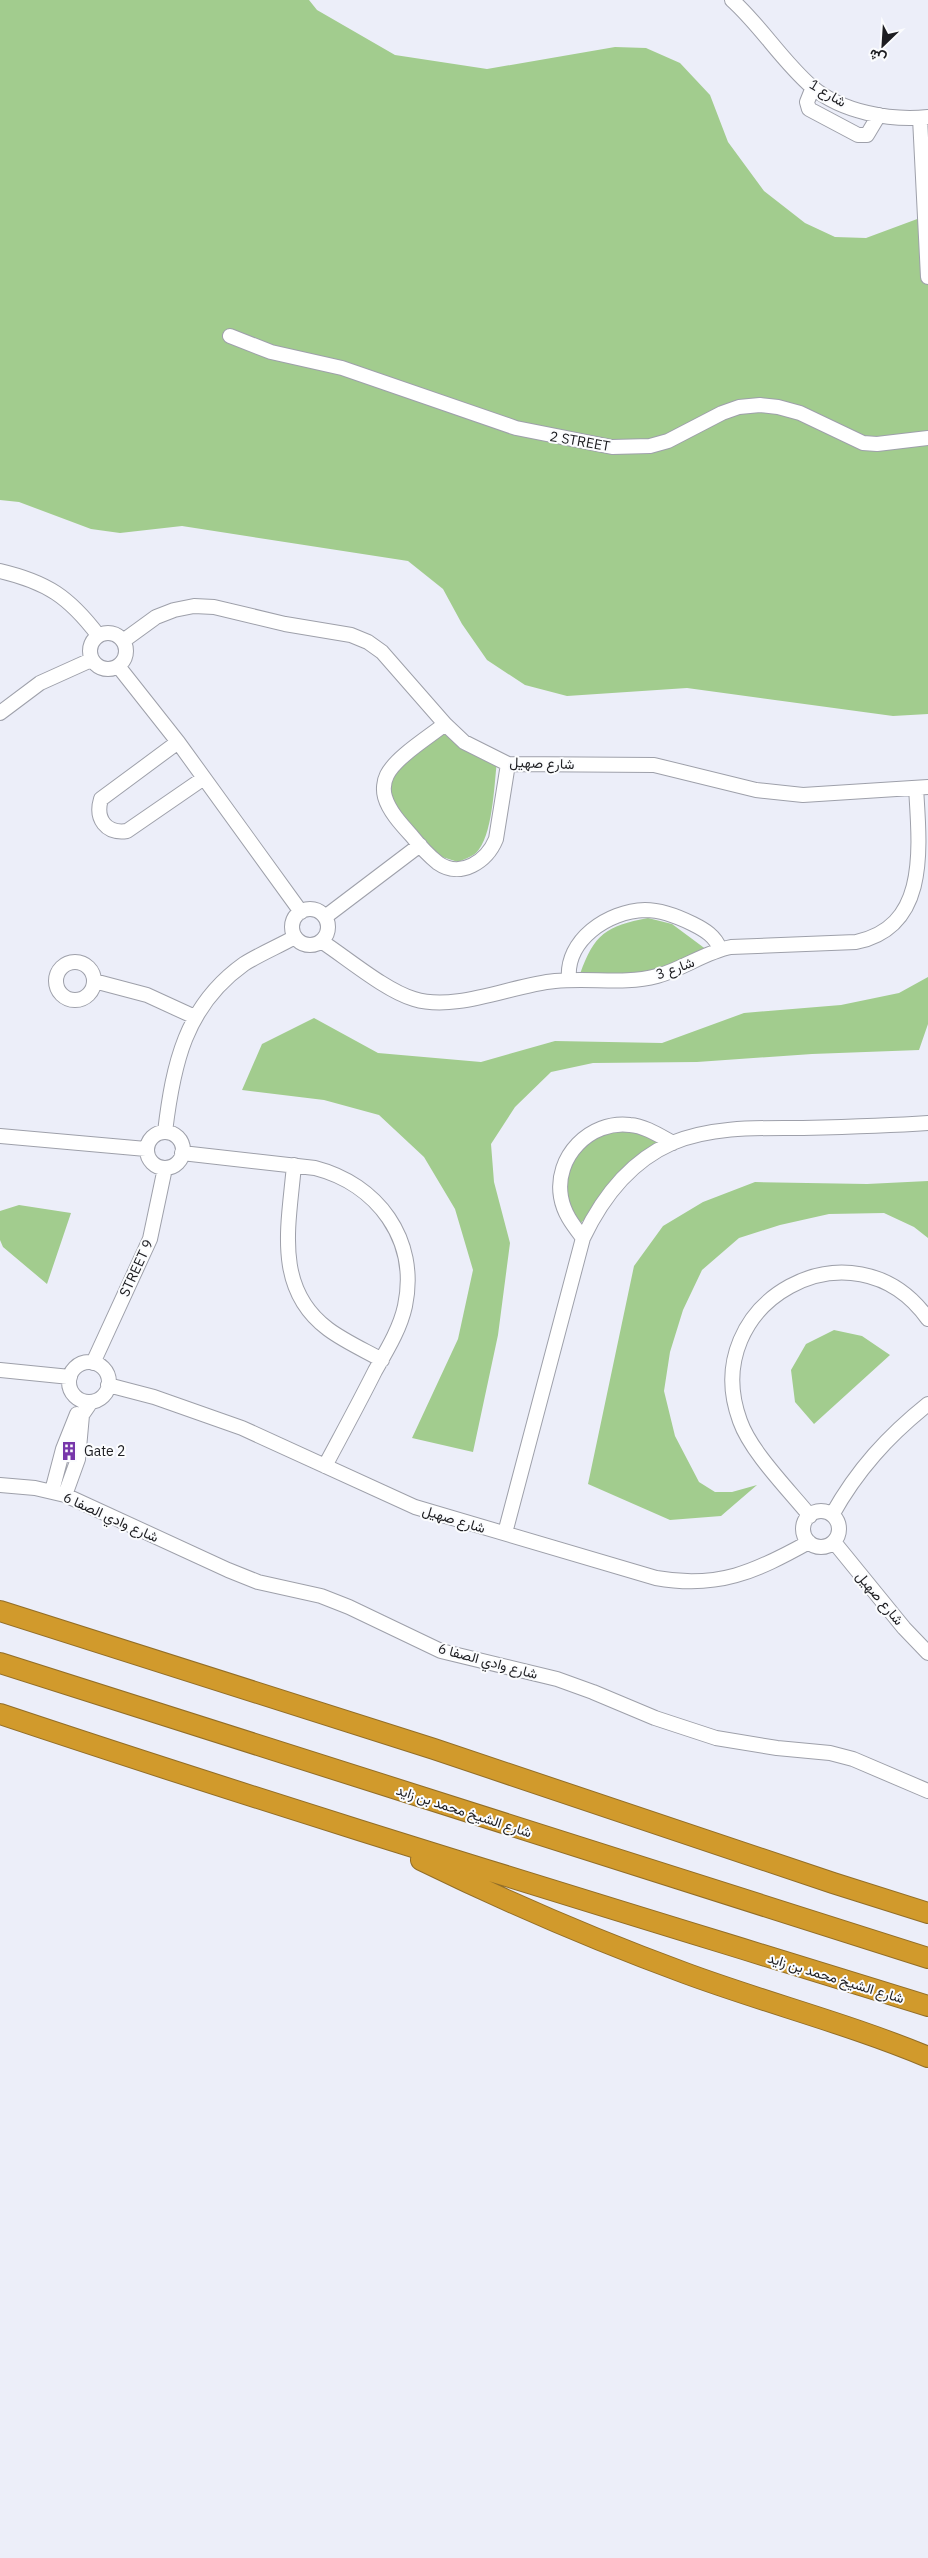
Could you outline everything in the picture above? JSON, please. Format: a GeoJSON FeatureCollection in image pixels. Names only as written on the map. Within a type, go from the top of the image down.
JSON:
{"type":"FeatureCollection","features":[{"type":"Feature","properties":{"kind":"highway"},"geometry":{"type":"LineString","coordinates":[[0,1611],[443,1752],[833,1884],[928,1913]]}},
{"type":"Feature","properties":{"kind":"highway","name":"شارع الشيخ محمد بن زايد"},"geometry":{"type":"LineString","coordinates":[[0,1663],[928,1958]]}},
{"type":"Feature","properties":{"kind":"highway","name":"شارع الشيخ محمد بن زايد"},"geometry":{"type":"LineString","coordinates":[[0,1714],[365,1833],[928,2006]]}},
{"type":"Feature","properties":{"kind":"highway"},"geometry":{"type":"LineString","coordinates":[[365,1833],[499,1898],[637,1954],[686,1973],[884,2039],[928,2057]]}},
{"type":"Feature","properties":{"kind":"highway"},"geometry":{"type":"LineString","coordinates":[[833,1884],[886,1890],[928,1900]]}},
{"type":"Feature","properties":{"kind":"highway"},"geometry":{"type":"LineString","coordinates":[[884,2039],[928,2049]]}},
{"type":"Feature","properties":{"kind":"street","name":"شارع 1"},"geometry":{"type":"LineString","coordinates":[[732,0],[813,88],[844,105],[879,115],[924,118]]}},
{"type":"Feature","properties":{"kind":"street"},"geometry":{"type":"LineString","coordinates":[[813,88],[807,102],[809,109],[858,135],[867,134],[879,115]]}},
{"type":"Feature","properties":{"kind":"street"},"geometry":{"type":"LineString","coordinates":[[924,118],[928,277]]}},
{"type":"Feature","properties":{"kind":"street","name":"2 STREET"},"geometry":{"type":"LineString","coordinates":[[230,336],[271,352],[342,368],[516,428],[612,447],[650,446],[668,441],[722,413],[739,407],[760,405],[778,407],[800,413],[864,443],[877,444],[928,438]]}},
{"type":"Feature","properties":{"kind":"street"},"geometry":{"type":"LineString","coordinates":[[0,571],[20,576],[60,595],[79,609],[98,635]]}},
{"type":"Feature","properties":{"kind":"street","name":"شارع صهيل"},"geometry":{"type":"LineString","coordinates":[[123,641],[156,617],[174,610],[194,606],[214,607],[285,624],[351,635],[368,642],[382,652],[445,724],[464,742],[508,764],[654,765],[756,790],[803,796],[922,788]]}},
{"type":"Feature","properties":{"kind":"street"},"geometry":{"type":"LineString","coordinates":[[115,634],[123,641],[125,657],[113,669],[101,668],[91,660],[90,643],[98,635],[115,634]]}},
{"type":"Feature","properties":{"kind":"street"},"geometry":{"type":"LineString","coordinates":[[0,713],[40,683],[91,660]]}},
{"type":"Feature","properties":{"kind":"street"},"geometry":{"type":"LineString","coordinates":[[118,666],[178,742],[301,912]]}},
{"type":"Feature","properties":{"kind":"street"},"geometry":{"type":"LineString","coordinates":[[445,724],[392,767],[384,785],[388,805],[420,845],[440,864],[451,869],[474,865],[484,859],[496,839],[508,764]]}},
{"type":"Feature","properties":{"kind":"street"},"geometry":{"type":"LineString","coordinates":[[178,742],[101,800],[99,816],[103,824],[118,832],[127,831],[204,778]]}},
{"type":"Feature","properties":{"kind":"street","name":"3 شارع"},"geometry":{"type":"LineString","coordinates":[[321,941],[397,992],[414,999],[429,1002],[447,1002],[569,980],[618,981],[656,976],[692,963],[720,949],[743,946],[872,940],[898,925],[916,900],[920,885],[922,788]]}},
{"type":"Feature","properties":{"kind":"street"},"geometry":{"type":"LineString","coordinates":[[325,917],[420,845]]}},
{"type":"Feature","properties":{"kind":"street"},"geometry":{"type":"LineString","coordinates":[[316,910],[325,917],[328,927],[321,941],[310,945],[304,944],[295,937],[293,920],[301,912],[316,910]]}},
{"type":"Feature","properties":{"kind":"street"},"geometry":{"type":"LineString","coordinates":[[569,980],[568,968],[570,957],[579,942],[593,929],[626,912],[646,910],[688,922],[711,935],[720,949]]}},
{"type":"Feature","properties":{"kind":"street"},"geometry":{"type":"LineString","coordinates":[[166,1132],[170,1095],[181,1049],[195,1017],[208,998],[232,974],[246,964],[295,937]]}},
{"type":"Feature","properties":{"kind":"street"},"geometry":{"type":"LineString","coordinates":[[94,981],[147,995],[195,1017]]}},
{"type":"Feature","properties":{"kind":"street"},"geometry":{"type":"LineString","coordinates":[[505,1533],[583,1238],[597,1211],[619,1182],[654,1154],[673,1143],[739,1129],[854,1127],[928,1123]]}},
{"type":"Feature","properties":{"kind":"street"},"geometry":{"type":"LineString","coordinates":[[583,1238],[568,1219],[560,1197],[561,1174],[570,1152],[581,1140],[587,1135],[609,1126],[631,1124],[673,1143]]}},
{"type":"Feature","properties":{"kind":"street"},"geometry":{"type":"LineString","coordinates":[[166,1132],[180,1142],[182,1153],[176,1164],[164,1168],[154,1164],[146,1150],[150,1139],[155,1135],[166,1132]]}},
{"type":"Feature","properties":{"kind":"street"},"geometry":{"type":"LineString","coordinates":[[0,1136],[146,1150]]}},
{"type":"Feature","properties":{"kind":"street"},"geometry":{"type":"LineString","coordinates":[[182,1153],[314,1168],[348,1180],[376,1202],[396,1232],[406,1267],[405,1306],[392,1341],[325,1466]]}},
{"type":"Feature","properties":{"kind":"street"},"geometry":{"type":"LineString","coordinates":[[294,1165],[287,1250],[294,1286],[303,1303],[322,1324],[382,1360]]}},
{"type":"Feature","properties":{"kind":"street","name":"STREET 9"},"geometry":{"type":"LineString","coordinates":[[94,1363],[150,1239],[164,1168]]}},
{"type":"Feature","properties":{"kind":"street"},"geometry":{"type":"LineString","coordinates":[[810,1516],[752,1445],[740,1423],[735,1407],[732,1384],[734,1361],[740,1338],[752,1318],[768,1300],[786,1287],[808,1277],[831,1273],[855,1273],[888,1284],[908,1296],[928,1319]]}},
{"type":"Feature","properties":{"kind":"street"},"geometry":{"type":"LineString","coordinates":[[59,1493],[57,1473],[63,1450],[77,1427],[82,1415],[91,1402],[102,1397],[108,1385],[106,1374],[94,1363],[87,1363],[76,1367],[70,1377],[70,1389],[77,1398],[77,1427],[79,1454],[71,1478],[59,1493]]}},
{"type":"Feature","properties":{"kind":"street"},"geometry":{"type":"LineString","coordinates":[[0,1370],[70,1377]]}},
{"type":"Feature","properties":{"kind":"street","name":"شارع صهيل"},"geometry":{"type":"LineString","coordinates":[[108,1385],[154,1397],[216,1418],[415,1507],[656,1578],[695,1582],[722,1580],[755,1571],[809,1542]]}},
{"type":"Feature","properties":{"kind":"street"},"geometry":{"type":"LineString","coordinates":[[77,1398],[91,1402]]}},
{"type":"Feature","properties":{"kind":"street"},"geometry":{"type":"LineString","coordinates":[[832,1515],[870,1457],[904,1423],[928,1404]]}},
{"type":"Feature","properties":{"kind":"street"},"geometry":{"type":"LineString","coordinates":[[57,1473],[71,1478]]}},
{"type":"Feature","properties":{"kind":"street","name":"شارع وادي الصفا 6"},"geometry":{"type":"LineString","coordinates":[[0,1485],[59,1493],[228,1570],[258,1582],[321,1596],[349,1606],[441,1651],[556,1679],[655,1718],[716,1738],[746,1744],[830,1753],[853,1759],[928,1791]]}},
{"type":"Feature","properties":{"kind":"street"},"geometry":{"type":"LineString","coordinates":[[821,1512],[832,1515],[839,1525],[839,1532],[834,1542],[818,1547],[809,1542],[805,1537],[804,1526],[810,1516],[821,1512]]}},
{"type":"Feature","properties":{"kind":"street","name":"شارع صهيل"},"geometry":{"type":"LineString","coordinates":[[834,1542],[904,1628],[928,1653]]}},
{"type":"Feature","properties":{"kind":"green space"},"geometry":{"type":"Polygon","coordinates":[[[0,0],[309,0],[317,10],[395,55],[487,69],[615,47],[646,48],[680,63],[710,95],[728,142],[764,191],[805,223],[835,237],[866,238],[928,215],[928,714],[893,716],[687,688],[567,696],[525,685],[487,660],[462,624],[443,589],[408,561],[182,526],[120,533],[91,529],[19,502],[0,500],[0,0]]]}},
{"type":"Feature","properties":{"kind":"green space"},"geometry":{"type":"Polygon","coordinates":[[[441,726],[497,761],[492,810],[486,835],[476,853],[458,862],[436,855],[417,835],[391,798],[390,785],[394,773],[441,726]]]}},
{"type":"Feature","properties":{"kind":"green space"},"geometry":{"type":"Polygon","coordinates":[[[648,918],[672,924],[707,950],[649,975],[580,974],[591,950],[604,934],[622,924],[648,918]]]}},
{"type":"Feature","properties":{"kind":"green space"},"geometry":{"type":"Polygon","coordinates":[[[928,977],[928,1024],[919,1050],[812,1054],[697,1062],[593,1063],[551,1072],[515,1107],[491,1144],[494,1182],[510,1243],[498,1335],[473,1452],[412,1438],[458,1339],[473,1270],[455,1209],[424,1157],[379,1115],[324,1100],[242,1090],[262,1044],[314,1018],[378,1053],[481,1062],[555,1041],[662,1043],[744,1013],[841,1005],[899,993],[928,977]]]}},
{"type":"Feature","properties":{"kind":"green space"},"geometry":{"type":"Polygon","coordinates":[[[619,1128],[645,1133],[660,1143],[641,1153],[581,1223],[566,1203],[565,1177],[575,1152],[594,1138],[619,1128]]]}},
{"type":"Feature","properties":{"kind":"green space"},"geometry":{"type":"Polygon","coordinates":[[[928,1181],[928,1238],[914,1227],[884,1213],[829,1214],[780,1225],[739,1238],[702,1270],[683,1310],[670,1352],[664,1391],[675,1436],[699,1482],[715,1492],[732,1492],[757,1485],[721,1516],[670,1520],[588,1484],[634,1266],[663,1226],[703,1202],[755,1182],[867,1184],[928,1181]]]}},
{"type":"Feature","properties":{"kind":"green space"},"geometry":{"type":"Polygon","coordinates":[[[19,1205],[71,1213],[47,1284],[3,1247],[0,1240],[0,1211],[19,1205]]]}},
{"type":"Feature","properties":{"kind":"green space"},"geometry":{"type":"Polygon","coordinates":[[[834,1330],[862,1336],[890,1355],[814,1424],[795,1402],[791,1370],[806,1344],[834,1330]]]}},
{"type":"Feature","properties":{"kind":"place","name":"Gate 2"},"geometry":{"type":"Point","coordinates":[69,1451]}}]}
